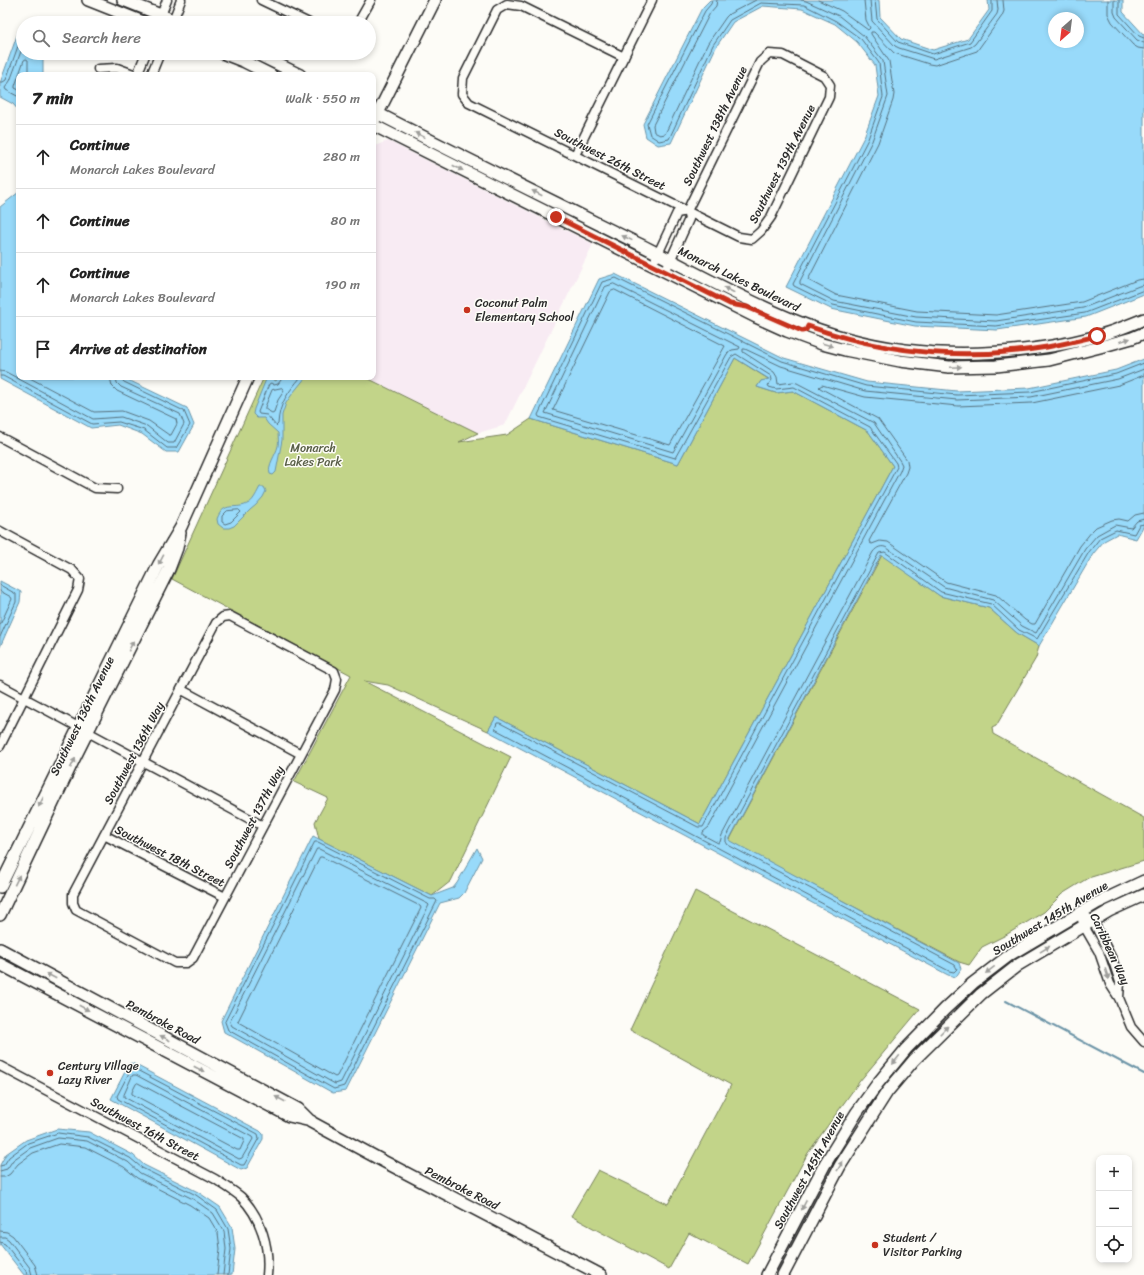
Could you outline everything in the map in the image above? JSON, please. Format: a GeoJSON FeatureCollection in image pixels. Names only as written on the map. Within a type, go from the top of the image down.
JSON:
{"type":"FeatureCollection","features":[{"type":"Feature","properties":{"kind":"street"},"geometry":{"type":"LineString","coordinates":[[88,0],[128,16]]}},
{"type":"Feature","properties":{"kind":"street"},"geometry":{"type":"LineString","coordinates":[[123,0],[153,16]]}},
{"type":"Feature","properties":{"kind":"street"},"geometry":{"type":"LineString","coordinates":[[160,16],[167,0]]}},
{"type":"Feature","properties":{"kind":"street"},"geometry":{"type":"LineString","coordinates":[[177,16],[181,0]]}},
{"type":"Feature","properties":{"kind":"street"},"geometry":{"type":"LineString","coordinates":[[261,0],[294,16]]}},
{"type":"Feature","properties":{"kind":"street"},"geometry":{"type":"LineString","coordinates":[[362,16],[370,0]]}},
{"type":"Feature","properties":{"kind":"street"},"geometry":{"type":"LineString","coordinates":[[376,113],[435,0]]}},
{"type":"Feature","properties":{"kind":"street"},"geometry":{"type":"LineString","coordinates":[[575,154],[652,0]]}},
{"type":"Feature","properties":{"kind":"street","name":"Southwest 26th Street"},"geometry":{"type":"LineString","coordinates":[[624,57],[521,6],[507,4],[497,10],[462,78],[462,94],[469,102],[739,237],[752,239]]}},
{"type":"Feature","properties":{"kind":"street","name":"Southwest 139th Avenue"},"geometry":{"type":"LineString","coordinates":[[752,239],[761,231],[771,217],[829,98],[830,85],[824,76],[783,55],[770,54]]}},
{"type":"Feature","properties":{"kind":"street","name":"Southwest 138th Avenue"},"geometry":{"type":"LineString","coordinates":[[665,272],[690,219],[687,211],[760,62],[770,54]]}},
{"type":"Feature","properties":{"kind":"street"},"geometry":{"type":"LineString","coordinates":[[137,72],[143,60]]}},
{"type":"Feature","properties":{"kind":"street"},"geometry":{"type":"LineString","coordinates":[[152,72],[157,60]]}},
{"type":"Feature","properties":{"kind":"street"},"geometry":{"type":"LineString","coordinates":[[241,60],[265,72]]}},
{"type":"Feature","properties":{"kind":"street"},"geometry":{"type":"LineString","coordinates":[[269,60],[294,72]]}},
{"type":"Feature","properties":{"kind":"street"},"geometry":{"type":"LineString","coordinates":[[98,69],[117,68],[128,72]]}},
{"type":"Feature","properties":{"kind":"street","name":"Monarch Lakes Boulevard"},"geometry":{"type":"LineString","coordinates":[[376,113],[658,253],[749,300],[792,320],[833,335],[875,346],[901,350],[948,354],[993,353],[1046,347],[1097,336],[1144,319]]}},
{"type":"Feature","properties":{"kind":"street"},"geometry":{"type":"LineString","coordinates":[[376,127],[730,304],[787,331],[822,344],[844,350],[900,361],[948,367],[996,366],[1049,360],[1132,338],[1144,333]]}},
{"type":"Feature","properties":{"kind":"street","name":"Southwest 138th Avenue"},"geometry":{"type":"LineString","coordinates":[[652,265],[677,213],[687,211]]}},
{"type":"Feature","properties":{"kind":"street"},"geometry":{"type":"LineString","coordinates":[[673,222],[685,228]]}},
{"type":"Feature","properties":{"kind":"street"},"geometry":{"type":"LineString","coordinates":[[730,304],[747,307],[802,331],[806,330],[808,326]]}},
{"type":"Feature","properties":{"kind":"street","name":"Southwest 136th Avenue"},"geometry":{"type":"LineString","coordinates":[[0,887],[159,564],[181,527],[247,380]]}},
{"type":"Feature","properties":{"kind":"street"},"geometry":{"type":"LineString","coordinates":[[0,438],[95,488],[118,489]]}},
{"type":"Feature","properties":{"kind":"street","name":"Southwest 136th Avenue"},"geometry":{"type":"LineString","coordinates":[[0,915],[88,733],[170,569],[177,548],[181,527]]}},
{"type":"Feature","properties":{"kind":"street"},"geometry":{"type":"LineString","coordinates":[[0,531],[72,570],[80,579],[78,590],[0,746]]}},
{"type":"Feature","properties":{"kind":"street","name":"Southwest 137th Way"},"geometry":{"type":"LineString","coordinates":[[186,963],[193,958],[335,690],[337,679],[334,671],[230,616],[223,617]]}},
{"type":"Feature","properties":{"kind":"street","name":"Southwest 136th Way"},"geometry":{"type":"LineString","coordinates":[[186,963],[175,963],[163,957],[76,910],[72,903],[74,894],[104,835],[182,690],[216,623],[223,617]]}},
{"type":"Feature","properties":{"kind":"street"},"geometry":{"type":"LineString","coordinates":[[0,685],[263,826]]}},
{"type":"Feature","properties":{"kind":"street"},"geometry":{"type":"LineString","coordinates":[[182,690],[301,754]]}},
{"type":"Feature","properties":{"kind":"street","name":"Southwest 18th Street"},"geometry":{"type":"LineString","coordinates":[[104,835],[225,897]]}},
{"type":"Feature","properties":{"kind":"street","name":"Southwest 145th Avenue"},"geometry":{"type":"LineString","coordinates":[[767,1275],[825,1164],[865,1100],[906,1049],[973,983],[1011,954],[1097,903],[1144,881]]}},
{"type":"Feature","properties":{"kind":"street","name":"Southwest 145th Avenue"},"geometry":{"type":"LineString","coordinates":[[783,1275],[840,1166],[887,1092],[914,1060],[982,994],[1018,965],[1110,911],[1144,896]]}},
{"type":"Feature","properties":{"kind":"street","name":"Caribbean Way"},"geometry":{"type":"LineString","coordinates":[[1080,913],[1089,923],[1110,984],[1119,998],[1131,1027],[1144,1042]]}},
{"type":"Feature","properties":{"kind":"street","name":"Pembroke Road"},"geometry":{"type":"LineString","coordinates":[[0,949],[298,1109],[311,1122]]}},
{"type":"Feature","properties":{"kind":"street","name":"Pembroke Road"},"geometry":{"type":"LineString","coordinates":[[0,964],[289,1116],[311,1122],[383,1162],[601,1275]]}},
{"type":"Feature","properties":{"kind":"street","name":"Southwest 16th Street"},"geometry":{"type":"LineString","coordinates":[[0,1066],[215,1179],[240,1197],[252,1210],[264,1236],[267,1258],[267,1275]]}},
{"type":"Feature","properties":{"kind":"shaded area","name":"Coconut Palm Elementary School"},"geometry":{"type":"Polygon","coordinates":[[[388,141],[593,244],[505,425],[478,433],[371,380],[376,380],[377,145],[388,141]]]}},
{"type":"Feature","properties":{"kind":"green space","name":"Monarch Lakes Park"},"geometry":{"type":"Polygon","coordinates":[[[735,358],[770,380],[761,381],[757,387],[776,393],[793,391],[868,431],[893,466],[700,824],[496,717],[488,731],[388,685],[364,681],[511,757],[451,881],[432,896],[319,839],[315,822],[328,798],[294,782],[351,675],[172,579],[263,380],[371,380],[478,433],[459,442],[507,435],[531,419],[678,464],[735,358]]]}},
{"type":"Feature","properties":{"kind":"green space"},"geometry":{"type":"Polygon","coordinates":[[[882,555],[940,596],[989,608],[1017,633],[1039,646],[1036,658],[996,726],[992,728],[993,734],[1144,818],[1144,861],[1088,878],[1062,894],[1044,912],[1004,936],[982,947],[969,965],[959,962],[729,841],[882,555]]]}},
{"type":"Feature","properties":{"kind":"green space"},"geometry":{"type":"Polygon","coordinates":[[[695,891],[920,1009],[859,1082],[808,1153],[748,1264],[689,1233],[669,1269],[571,1216],[598,1170],[668,1204],[731,1085],[630,1030],[695,891]]]}},
{"type":"Feature","properties":{"kind":"water"},"geometry":{"type":"Polygon","coordinates":[[[710,0],[879,0],[880,17],[901,39],[933,50],[968,39],[989,10],[988,0],[1123,0],[1123,12],[1144,35],[1144,294],[1086,317],[997,330],[915,326],[831,309],[786,287],[864,137],[879,96],[875,65],[857,42],[835,24],[802,9],[763,6],[733,22],[716,47],[671,143],[658,145],[646,137],[643,124],[702,8],[710,0]]]}},
{"type":"Feature","properties":{"kind":"water"},"geometry":{"type":"Polygon","coordinates":[[[16,38],[16,60],[43,60],[43,72],[16,72],[16,108],[13,104],[0,97],[0,83],[16,38]]]}},
{"type":"Feature","properties":{"kind":"water"},"geometry":{"type":"Polygon","coordinates":[[[16,194],[16,380],[128,380],[187,408],[194,425],[179,452],[166,452],[142,434],[118,425],[91,428],[0,379],[0,207],[16,194]]]}},
{"type":"Feature","properties":{"kind":"water"},"geometry":{"type":"Polygon","coordinates":[[[615,274],[784,358],[867,382],[957,391],[1029,388],[1116,370],[1144,359],[1144,525],[1136,539],[1117,534],[1104,541],[1093,554],[1039,646],[1017,633],[989,608],[940,596],[881,555],[729,840],[959,963],[961,969],[956,977],[948,975],[488,731],[496,717],[700,824],[893,466],[868,431],[793,391],[776,393],[757,387],[761,381],[769,379],[735,358],[678,464],[531,419],[599,279],[615,274]]]}},
{"type":"Feature","properties":{"kind":"water"},"geometry":{"type":"Polygon","coordinates":[[[266,380],[304,380],[286,403],[282,415],[282,440],[276,472],[273,475],[270,474],[269,471],[278,446],[278,433],[264,418],[257,418],[253,414],[266,380]]]}},
{"type":"Feature","properties":{"kind":"water"},"geometry":{"type":"Polygon","coordinates":[[[260,487],[264,487],[266,491],[263,497],[234,526],[223,528],[218,524],[217,519],[223,510],[251,502],[260,487]]]}},
{"type":"Feature","properties":{"kind":"water"},"geometry":{"type":"Polygon","coordinates":[[[0,581],[21,592],[20,602],[0,647],[0,581]]]}},
{"type":"Feature","properties":{"kind":"water"},"geometry":{"type":"Polygon","coordinates":[[[313,836],[432,896],[453,888],[477,848],[482,858],[464,893],[459,898],[440,903],[346,1091],[333,1093],[224,1032],[221,1021],[313,836]]]}},
{"type":"Feature","properties":{"kind":"water"},"geometry":{"type":"Polygon","coordinates":[[[131,1063],[260,1131],[263,1134],[263,1139],[247,1168],[241,1170],[111,1099],[129,1064],[131,1063]]]}},
{"type":"Feature","properties":{"kind":"water"},"geometry":{"type":"Polygon","coordinates":[[[57,1129],[89,1132],[133,1155],[144,1165],[198,1192],[220,1207],[232,1227],[235,1249],[232,1275],[24,1275],[0,1244],[0,1165],[6,1154],[26,1140],[57,1129]]]}},
{"type":"Feature","properties":{"kind":"waterway"},"geometry":{"type":"LineString","coordinates":[[1006,1001],[1144,1074]]}},
{"type":"Feature","properties":{"kind":"place","name":"Coconut Palm Elementary School"},"geometry":{"type":"Point","coordinates":[467,310]}},
{"type":"Feature","properties":{"kind":"place","name":"Century Village Lazy River"},"geometry":{"type":"Point","coordinates":[50,1073]}},
{"type":"Feature","properties":{"kind":"place","name":"Student / Visitor Parking"},"geometry":{"type":"Point","coordinates":[875,1245]}},
{"type":"Feature","properties":{"kind":"route"},"geometry":{"type":"LineString","coordinates":[[556,217],[730,304],[747,307],[802,331],[805,331],[808,326],[833,335],[875,346],[948,354],[993,353],[1046,347],[1097,336]]}}]}
